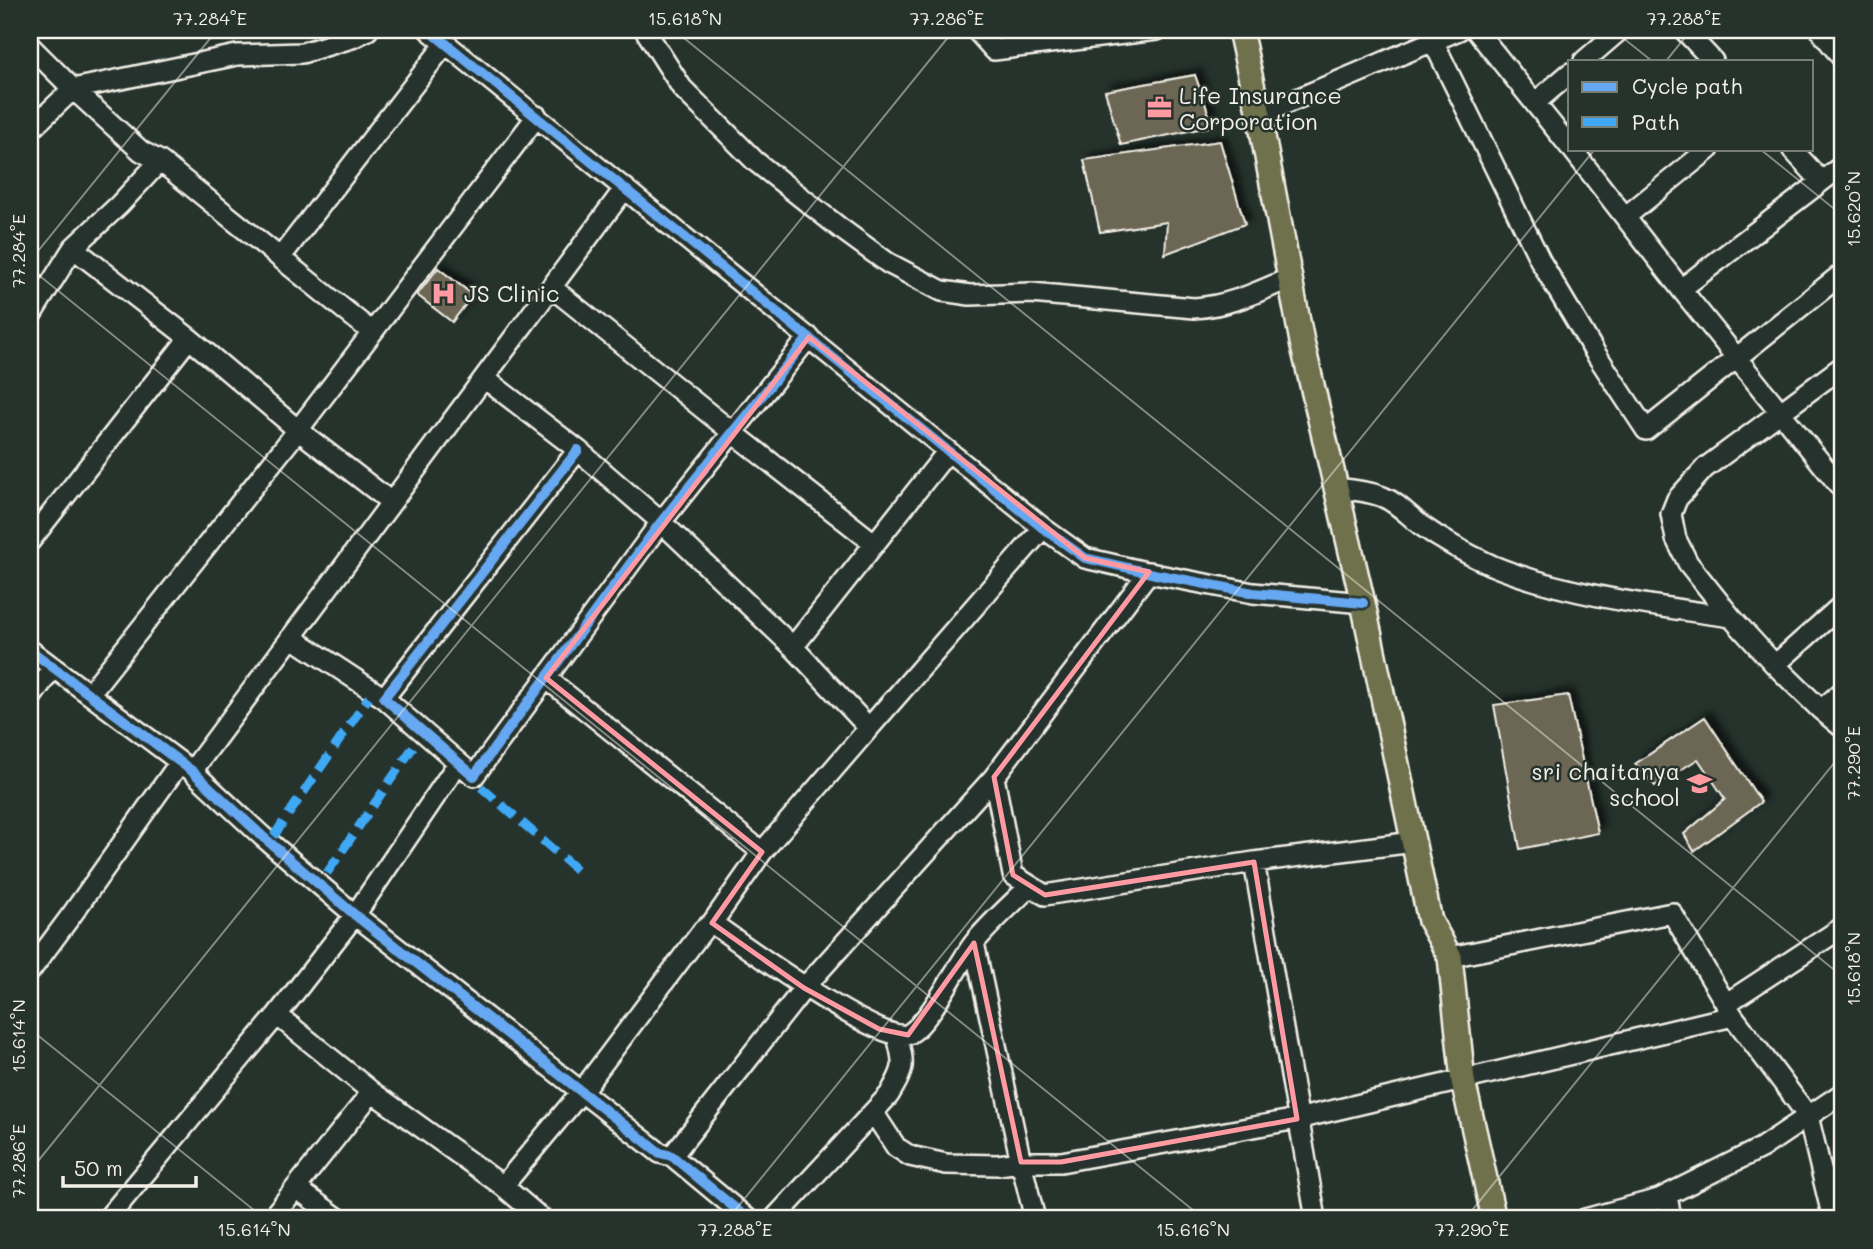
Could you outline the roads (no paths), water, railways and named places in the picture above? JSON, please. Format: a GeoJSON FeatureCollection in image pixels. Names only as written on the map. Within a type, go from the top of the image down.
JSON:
{"type":"FeatureCollection","features":[{"type":"Feature","properties":{"kind":"main road"},"geometry":{"type":"LineString","coordinates":[[1240,30],[1302,342],[1363,603],[1430,920],[1450,957],[1464,1081],[1494,1219]]}},
{"type":"Feature","properties":{"kind":"street"},"geometry":{"type":"LineString","coordinates":[[30,130],[73,89],[237,55],[302,53],[352,38],[368,30]]}},
{"type":"Feature","properties":{"kind":"street"},"geometry":{"type":"LineString","coordinates":[[429,30],[1043,528],[1085,558],[1254,593],[1363,603]]}},
{"type":"Feature","properties":{"kind":"street"},"geometry":{"type":"LineString","coordinates":[[645,30],[682,88],[755,162],[888,263],[942,291],[970,295],[1031,293],[1194,308],[1214,307],[1242,299],[1290,278]]}},
{"type":"Feature","properties":{"kind":"street"},"geometry":{"type":"LineString","coordinates":[[976,30],[995,50],[1157,30]]}},
{"type":"Feature","properties":{"kind":"street"},"geometry":{"type":"LineString","coordinates":[[1259,116],[1459,30]]}},
{"type":"Feature","properties":{"kind":"street"},"geometry":{"type":"LineString","coordinates":[[1476,30],[1568,144]]}},
{"type":"Feature","properties":{"kind":"street"},"geometry":{"type":"LineString","coordinates":[[1585,60],[1620,30]]}},
{"type":"Feature","properties":{"kind":"street"},"geometry":{"type":"LineString","coordinates":[[1684,30],[1712,60]]}},
{"type":"Feature","properties":{"kind":"street"},"geometry":{"type":"LineString","coordinates":[[1820,30],[1842,54]]}},
{"type":"Feature","properties":{"kind":"street"},"geometry":{"type":"LineString","coordinates":[[1433,41],[1541,262],[1594,351],[1646,430],[1843,273]]}},
{"type":"Feature","properties":{"kind":"street"},"geometry":{"type":"LineString","coordinates":[[280,258],[446,43]]}},
{"type":"Feature","properties":{"kind":"street"},"geometry":{"type":"LineString","coordinates":[[30,46],[141,151],[160,161],[372,332]]}},
{"type":"Feature","properties":{"kind":"street"},"geometry":{"type":"LineString","coordinates":[[1536,103],[1568,75]]}},
{"type":"Feature","properties":{"kind":"street"},"geometry":{"type":"LineString","coordinates":[[89,694],[298,430],[537,117]]}},
{"type":"Feature","properties":{"kind":"street"},"geometry":{"type":"LineString","coordinates":[[1573,150],[1843,491]]}},
{"type":"Feature","properties":{"kind":"street"},"geometry":{"type":"LineString","coordinates":[[1625,217],[1708,150]]}},
{"type":"Feature","properties":{"kind":"street"},"geometry":{"type":"LineString","coordinates":[[1793,150],[1821,181]]}},
{"type":"Feature","properties":{"kind":"street"},"geometry":{"type":"LineString","coordinates":[[30,317],[73,248],[119,205],[160,161]]}},
{"type":"Feature","properties":{"kind":"street"},"geometry":{"type":"LineString","coordinates":[[1681,289],[1843,164]]}},
{"type":"Feature","properties":{"kind":"street"},"geometry":{"type":"LineString","coordinates":[[30,971],[186,766],[291,637],[625,188]]}},
{"type":"Feature","properties":{"kind":"street"},"geometry":{"type":"LineString","coordinates":[[73,248],[391,502]]}},
{"type":"Feature","properties":{"kind":"street"},"geometry":{"type":"LineString","coordinates":[[551,287],[875,544]]}},
{"type":"Feature","properties":{"kind":"street"},"geometry":{"type":"LineString","coordinates":[[291,637],[384,698],[474,776],[661,522],[809,337]]}},
{"type":"Feature","properties":{"kind":"street"},"geometry":{"type":"LineString","coordinates":[[30,541],[189,338]]}},
{"type":"Feature","properties":{"kind":"street"},"geometry":{"type":"LineString","coordinates":[[1843,366],[1705,468],[1676,499],[1671,514],[1676,539],[1688,563],[1731,617],[1775,665],[1843,728]]}},
{"type":"Feature","properties":{"kind":"street"},"geometry":{"type":"LineString","coordinates":[[484,378],[578,450],[661,522],[793,647],[869,728]]}},
{"type":"Feature","properties":{"kind":"street"},"geometry":{"type":"LineString","coordinates":[[384,698],[578,450]]}},
{"type":"Feature","properties":{"kind":"street"},"geometry":{"type":"LineString","coordinates":[[793,647],[948,450]]}},
{"type":"Feature","properties":{"kind":"street"},"geometry":{"type":"LineString","coordinates":[[1336,488],[1386,498],[1448,543],[1492,565],[1552,585],[1652,606],[1731,617]]}},
{"type":"Feature","properties":{"kind":"street"},"geometry":{"type":"LineString","coordinates":[[503,1186],[582,1091],[703,930],[712,923],[762,852],[1043,528]]}},
{"type":"Feature","properties":{"kind":"street"},"geometry":{"type":"LineString","coordinates":[[672,1156],[804,988],[993,778],[1149,572]]}},
{"type":"Feature","properties":{"kind":"street"},"geometry":{"type":"LineString","coordinates":[[1775,665],[1843,604]]}},
{"type":"Feature","properties":{"kind":"street"},"geometry":{"type":"LineString","coordinates":[[30,650],[186,766],[262,836],[355,915],[660,1153],[672,1156],[748,1219]]}},
{"type":"Feature","properties":{"kind":"street"},"geometry":{"type":"LineString","coordinates":[[30,699],[53,667]]}},
{"type":"Feature","properties":{"kind":"street"},"geometry":{"type":"LineString","coordinates":[[546,678],[762,852]]}},
{"type":"Feature","properties":{"kind":"street"},"geometry":{"type":"LineString","coordinates":[[1821,710],[1843,691]]}},
{"type":"Feature","properties":{"kind":"street"},"geometry":{"type":"LineString","coordinates":[[107,1219],[277,1015],[355,915],[458,763]]}},
{"type":"Feature","properties":{"kind":"street"},"geometry":{"type":"LineString","coordinates":[[993,778],[1013,875],[1045,895],[1254,862],[1414,842]]}},
{"type":"Feature","properties":{"kind":"street"},"geometry":{"type":"LineString","coordinates":[[1254,862],[1316,1219]]}},
{"type":"Feature","properties":{"kind":"street"},"geometry":{"type":"LineString","coordinates":[[712,923],[804,988],[879,1029],[897,1036],[908,1035],[923,1021],[974,943],[1030,886]]}},
{"type":"Feature","properties":{"kind":"street"},"geometry":{"type":"LineString","coordinates":[[1450,957],[1672,913],[1730,1009],[1808,1116],[1833,1219]]}},
{"type":"Feature","properties":{"kind":"street"},"geometry":{"type":"LineString","coordinates":[[873,1112],[896,1147],[910,1156],[946,1164],[998,1165],[1061,1162],[1297,1119],[1464,1081],[1730,1009],[1843,927]]}},
{"type":"Feature","properties":{"kind":"street"},"geometry":{"type":"LineString","coordinates":[[974,943],[1035,1219]]}},
{"type":"Feature","properties":{"kind":"street"},"geometry":{"type":"LineString","coordinates":[[277,1015],[372,1092],[503,1186],[542,1219]]}},
{"type":"Feature","properties":{"kind":"street"},"geometry":{"type":"LineString","coordinates":[[774,1219],[889,1095],[900,1075],[903,1060],[897,1036]]}},
{"type":"Feature","properties":{"kind":"street"},"geometry":{"type":"LineString","coordinates":[[271,1219],[372,1092]]}},
{"type":"Feature","properties":{"kind":"street"},"geometry":{"type":"LineString","coordinates":[[1585,1219],[1659,1199],[1761,1148],[1843,1093]]}},
{"type":"Feature","properties":{"kind":"street"},"geometry":{"type":"LineString","coordinates":[[296,1188],[339,1219]]}},
{"type":"Feature","properties":{"kind":"street"},"geometry":{"type":"LineString","coordinates":[[1667,1195],[1671,1219]]}},
{"type":"Feature","properties":{"kind":"street"},"geometry":{"type":"LineString","coordinates":[[30,1211],[43,1219]]}},
{"type":"Feature","properties":{"kind":"place","name":"Life Insurance Corporation"},"geometry":{"type":"Point","coordinates":[1159,108]}},
{"type":"Feature","properties":{"kind":"place","name":"JS Clinic"},"geometry":{"type":"Point","coordinates":[444,293]}},
{"type":"Feature","properties":{"kind":"place","name":"sri chaitanya school"},"geometry":{"type":"Point","coordinates":[1700,784]}}]}
